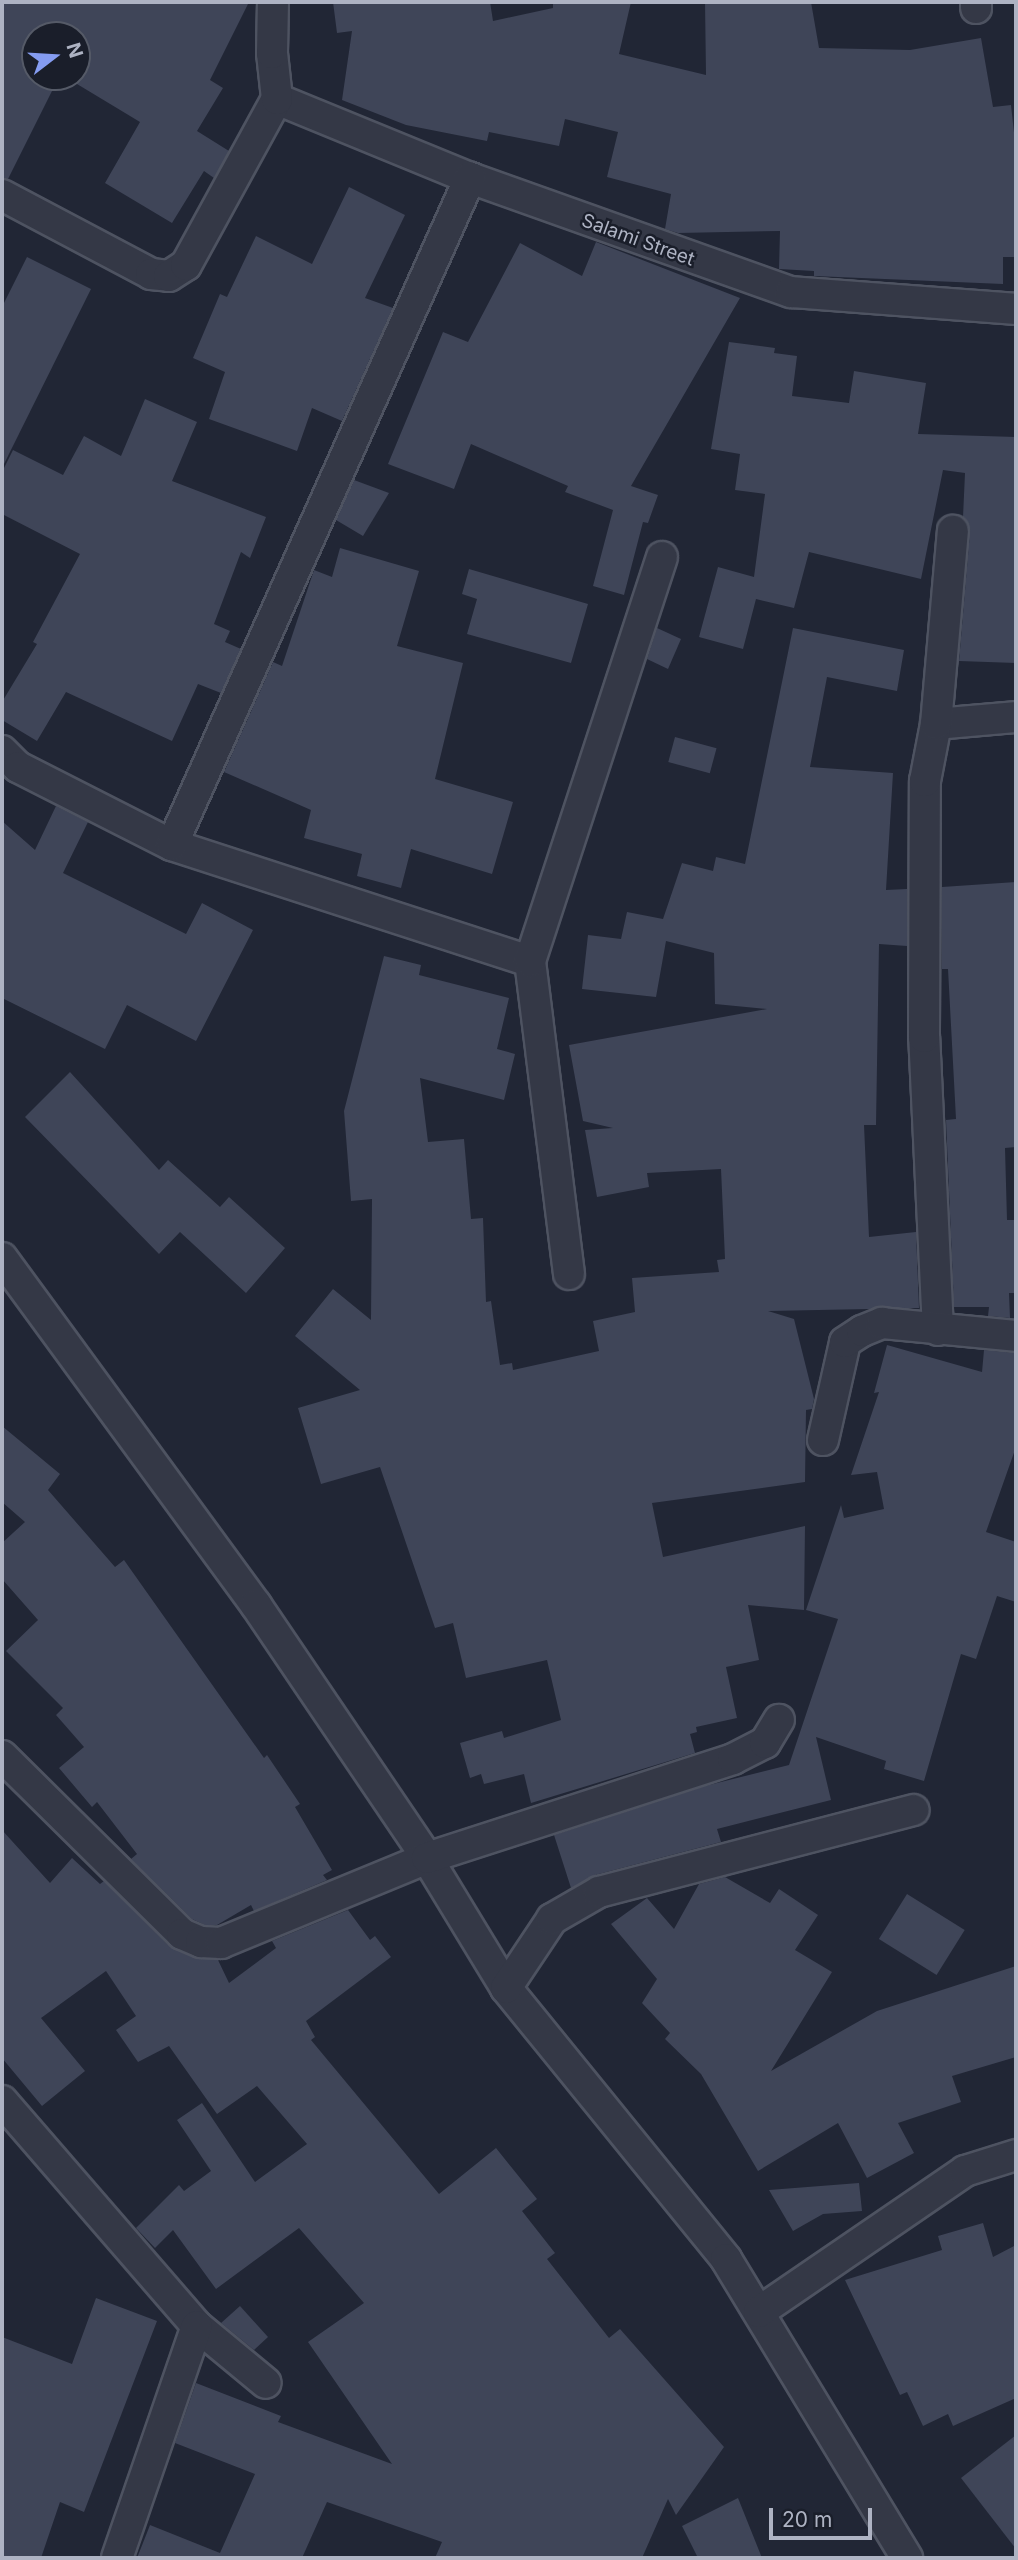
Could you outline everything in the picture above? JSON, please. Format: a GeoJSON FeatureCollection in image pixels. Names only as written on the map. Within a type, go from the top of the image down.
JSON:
{"type":"FeatureCollection","features":[{"type":"Feature","properties":{"kind":"street"},"geometry":{"type":"LineString","coordinates":[[2,195],[150,274],[169,276],[186,265],[277,99],[272,53],[274,2]]}},
{"type":"Feature","properties":{"kind":"street","name":"Salami Street"},"geometry":{"type":"LineString","coordinates":[[277,99],[470,178],[791,292],[1016,309]]}},
{"type":"Feature","properties":{"kind":"street"},"geometry":{"type":"LineString","coordinates":[[172,845],[470,178]]}},
{"type":"Feature","properties":{"kind":"street"},"geometry":{"type":"LineString","coordinates":[[938,1330],[924,1037],[925,781],[936,724],[953,531]]}},
{"type":"Feature","properties":{"kind":"street"},"geometry":{"type":"LineString","coordinates":[[569,1274],[530,961],[662,557]]}},
{"type":"Feature","properties":{"kind":"street"},"geometry":{"type":"LineString","coordinates":[[936,724],[1016,717]]}},
{"type":"Feature","properties":{"kind":"street"},"geometry":{"type":"LineString","coordinates":[[2,751],[18,767],[172,845],[530,961]]}},
{"type":"Feature","properties":{"kind":"street"},"geometry":{"type":"LineString","coordinates":[[2,1258],[256,1605],[427,1858],[506,1988],[726,2259],[907,2558]]}},
{"type":"Feature","properties":{"kind":"street"},"geometry":{"type":"LineString","coordinates":[[823,1440],[845,1342],[882,1323],[1016,1336]]}},
{"type":"Feature","properties":{"kind":"street"},"geometry":{"type":"LineString","coordinates":[[2,1756],[181,1934],[201,1942],[240,1937],[427,1858],[733,1759],[765,1743],[779,1720]]}},
{"type":"Feature","properties":{"kind":"street"},"geometry":{"type":"LineString","coordinates":[[506,1988],[552,1919],[599,1892],[914,1810]]}},
{"type":"Feature","properties":{"kind":"street"},"geometry":{"type":"LineString","coordinates":[[2,2101],[197,2326],[266,2383]]}},
{"type":"Feature","properties":{"kind":"street"},"geometry":{"type":"LineString","coordinates":[[759,2312],[965,2171],[1016,2155]]}},
{"type":"Feature","properties":{"kind":"street"},"geometry":{"type":"LineString","coordinates":[[117,2558],[197,2326]]}},
{"type":"Feature","properties":{"kind":"building"},"geometry":{"type":"Polygon","coordinates":[[[2,2],[249,2],[210,80],[223,88],[197,131],[229,151],[214,178],[204,171],[172,223],[105,183],[140,122],[89,91],[91,91],[91,21],[21,21],[21,91],[52,91],[8,179],[2,178],[2,2]]]}},
{"type":"Feature","properties":{"kind":"building"},"geometry":{"type":"Polygon","coordinates":[[[333,2],[490,2],[493,21],[553,8],[553,2],[631,2],[619,54],[706,75],[705,2],[811,2],[819,48],[910,50],[981,38],[993,107],[1011,105],[1016,151],[1016,257],[1003,257],[1003,284],[814,276],[814,271],[779,269],[780,231],[678,233],[665,229],[671,194],[607,177],[618,132],[565,119],[559,146],[489,132],[487,141],[406,125],[342,100],[352,31],[337,33],[333,2]]]}},
{"type":"Feature","properties":{"kind":"building"},"geometry":{"type":"Polygon","coordinates":[[[349,187],[405,215],[365,298],[393,308],[342,421],[312,408],[297,451],[209,419],[225,372],[193,358],[220,294],[227,297],[256,236],[312,264],[349,187]]]}},
{"type":"Feature","properties":{"kind":"building"},"geometry":{"type":"Polygon","coordinates":[[[596,242],[740,298],[631,486],[658,495],[648,523],[643,522],[624,595],[593,586],[613,510],[565,492],[568,486],[471,444],[454,489],[388,464],[443,332],[468,342],[520,243],[582,276],[596,242]]]}},
{"type":"Feature","properties":{"kind":"building"},"geometry":{"type":"Polygon","coordinates":[[[27,257],[91,289],[2,468],[2,307],[27,257]]]}},
{"type":"Feature","properties":{"kind":"building"},"geometry":{"type":"Polygon","coordinates":[[[729,342],[775,348],[774,353],[797,356],[792,396],[849,403],[854,371],[926,383],[918,434],[1016,437],[1016,663],[959,661],[970,532],[963,517],[965,473],[943,470],[921,579],[809,552],[794,608],[756,599],[743,649],[699,637],[718,567],[754,577],[765,494],[735,490],[740,454],[711,449],[729,342]]]}},
{"type":"Feature","properties":{"kind":"building"},"geometry":{"type":"Polygon","coordinates":[[[145,399],[197,422],[172,481],[266,517],[250,558],[241,552],[214,624],[230,631],[225,642],[241,649],[221,693],[198,684],[172,741],[66,692],[37,741],[2,720],[2,702],[37,644],[33,642],[80,554],[2,514],[2,472],[13,450],[63,475],[84,436],[121,456],[145,399]]]}},
{"type":"Feature","properties":{"kind":"building"},"geometry":{"type":"Polygon","coordinates":[[[354,480],[389,493],[363,536],[336,520],[354,480]]]}},
{"type":"Feature","properties":{"kind":"building"},"geometry":{"type":"Polygon","coordinates":[[[340,548],[419,571],[397,646],[463,663],[435,779],[513,802],[492,874],[411,849],[401,888],[357,876],[362,854],[304,838],[311,810],[224,772],[273,662],[282,666],[314,570],[332,577],[340,548]]]}},
{"type":"Feature","properties":{"kind":"building"},"geometry":{"type":"Polygon","coordinates":[[[469,569],[588,604],[571,663],[467,634],[477,599],[462,594],[469,569]]]}},
{"type":"Feature","properties":{"kind":"building"},"geometry":{"type":"Polygon","coordinates":[[[657,628],[681,639],[668,669],[647,659],[657,628]]]}},
{"type":"Feature","properties":{"kind":"building"},"geometry":{"type":"Polygon","coordinates":[[[793,628],[904,650],[897,691],[827,677],[810,767],[893,773],[886,890],[907,889],[907,946],[879,944],[876,1125],[864,1125],[869,1237],[916,1232],[919,1308],[768,1311],[794,1319],[814,1399],[812,1409],[806,1410],[805,1482],[652,1503],[663,1557],[805,1526],[804,1610],[748,1605],[759,1660],[726,1667],[737,1718],[696,1727],[697,1732],[690,1734],[695,1753],[531,1803],[524,1774],[484,1784],[481,1774],[470,1778],[460,1743],[502,1731],[504,1738],[561,1720],[547,1660],[466,1678],[453,1623],[435,1628],[380,1467],[321,1484],[298,1408],[360,1390],[295,1336],[333,1289],[371,1320],[372,1199],[351,1201],[344,1111],[384,956],[421,965],[419,975],[509,998],[497,1049],[515,1054],[504,1100],[420,1078],[428,1142],[464,1139],[471,1219],[483,1218],[486,1302],[491,1301],[500,1365],[512,1363],[513,1370],[599,1351],[593,1321],[635,1312],[632,1278],[719,1272],[717,1260],[725,1259],[721,1169],[647,1173],[649,1187],[597,1197],[585,1130],[613,1128],[583,1121],[569,1045],[767,1009],[715,1004],[714,953],[666,941],[656,997],[582,989],[588,935],[621,939],[627,912],[663,919],[682,863],[713,871],[716,857],[745,864],[793,628]]]}},
{"type":"Feature","properties":{"kind":"building"},"geometry":{"type":"Polygon","coordinates":[[[675,737],[717,748],[710,773],[668,762],[675,737]]]}},
{"type":"Feature","properties":{"kind":"building"},"geometry":{"type":"Polygon","coordinates":[[[56,806],[88,822],[63,873],[186,934],[202,903],[253,930],[196,1041],[127,1005],[105,1049],[2,998],[2,821],[35,850],[56,806]]]}},
{"type":"Feature","properties":{"kind":"building"},"geometry":{"type":"Polygon","coordinates":[[[1016,882],[1016,1147],[1005,1148],[1007,1220],[1016,1220],[1016,1293],[1009,1293],[1010,1318],[988,1316],[989,1307],[954,1307],[946,1120],[956,1119],[948,969],[942,969],[942,887],[1016,882]]]}},
{"type":"Feature","properties":{"kind":"building"},"geometry":{"type":"Polygon","coordinates":[[[70,1072],[159,1170],[168,1160],[220,1207],[229,1197],[285,1248],[246,1293],[180,1232],[159,1254],[25,1117],[70,1072]]]}},
{"type":"Feature","properties":{"kind":"building"},"geometry":{"type":"Polygon","coordinates":[[[887,1345],[982,1372],[984,1350],[1016,1353],[1016,1447],[986,1532],[1016,1542],[1016,1602],[997,1596],[976,1659],[961,1654],[924,1781],[884,1769],[886,1761],[816,1737],[831,1800],[717,1829],[721,1842],[595,1875],[571,1888],[554,1835],[705,1786],[789,1765],[838,1619],[806,1610],[841,1505],[844,1518],[884,1509],[877,1472],[851,1475],[879,1392],[874,1393],[887,1345]]]}},
{"type":"Feature","properties":{"kind":"building"},"geometry":{"type":"Polygon","coordinates":[[[2,1426],[60,1474],[48,1490],[115,1567],[124,1560],[264,1758],[267,1755],[300,1804],[295,1807],[332,1870],[323,1875],[327,1880],[254,1911],[251,1905],[217,1925],[205,1925],[192,1919],[131,1859],[137,1854],[97,1802],[92,1807],[59,1768],[84,1747],[56,1715],[63,1708],[6,1651],[38,1620],[2,1579],[2,1543],[25,1522],[2,1502],[2,1426]]]}},
{"type":"Feature","properties":{"kind":"building"},"geometry":{"type":"Polygon","coordinates":[[[2,1830],[50,1883],[72,1858],[100,1884],[104,1881],[170,1947],[195,1958],[218,1960],[229,1983],[276,1948],[272,1941],[348,1910],[370,1940],[375,1936],[391,1957],[306,2021],[315,2037],[311,2040],[439,2194],[496,2148],[537,2199],[522,2211],[555,2253],[547,2259],[609,2338],[620,2329],[724,2447],[676,2515],[668,2499],[642,2558],[435,2558],[442,2542],[327,2502],[302,2558],[137,2558],[150,2525],[220,2553],[255,2474],[175,2443],[196,2383],[281,2416],[278,2422],[392,2464],[308,2342],[364,2303],[299,2228],[216,2289],[173,2230],[155,2248],[136,2228],[179,2185],[184,2191],[211,2171],[177,2120],[202,2103],[255,2182],[307,2144],[257,2086],[217,2114],[169,2046],[138,2062],[116,2030],[136,2016],[106,1971],[41,2018],[85,2071],[42,2106],[2,2058],[2,1830]]]}},
{"type":"Feature","properties":{"kind":"building"},"geometry":{"type":"Polygon","coordinates":[[[725,1877],[770,1903],[779,1889],[818,1915],[795,1950],[832,1972],[771,2071],[877,2011],[1016,1966],[1016,2057],[952,2076],[961,2102],[898,2123],[914,2153],[867,2178],[838,2123],[758,2171],[701,2074],[665,2039],[670,2033],[642,2003],[657,1979],[611,1924],[647,1898],[674,1929],[699,1884],[725,1877]]]}},
{"type":"Feature","properties":{"kind":"building"},"geometry":{"type":"Polygon","coordinates":[[[907,1894],[965,1930],[937,1975],[879,1939],[907,1894]]]}},
{"type":"Feature","properties":{"kind":"building"},"geometry":{"type":"Polygon","coordinates":[[[859,2183],[862,2211],[823,2214],[793,2231],[769,2190],[859,2183]]]}},
{"type":"Feature","properties":{"kind":"building"},"geometry":{"type":"Polygon","coordinates":[[[983,2223],[993,2257],[1016,2245],[1016,2398],[953,2426],[948,2414],[923,2426],[907,2392],[900,2395],[845,2280],[942,2250],[938,2236],[983,2223]]]}},
{"type":"Feature","properties":{"kind":"building"},"geometry":{"type":"Polygon","coordinates":[[[96,2298],[157,2321],[84,2512],[60,2502],[41,2558],[2,2558],[2,2337],[72,2364],[96,2298]]]}},
{"type":"Feature","properties":{"kind":"building"},"geometry":{"type":"Polygon","coordinates":[[[240,2306],[268,2337],[254,2350],[221,2323],[240,2306]]]}},
{"type":"Feature","properties":{"kind":"building"},"geometry":{"type":"Polygon","coordinates":[[[1016,2435],[1016,2549],[961,2478],[1016,2435]]]}},
{"type":"Feature","properties":{"kind":"building"},"geometry":{"type":"Polygon","coordinates":[[[738,2498],[762,2558],[698,2558],[682,2526],[738,2498]]]}}]}
